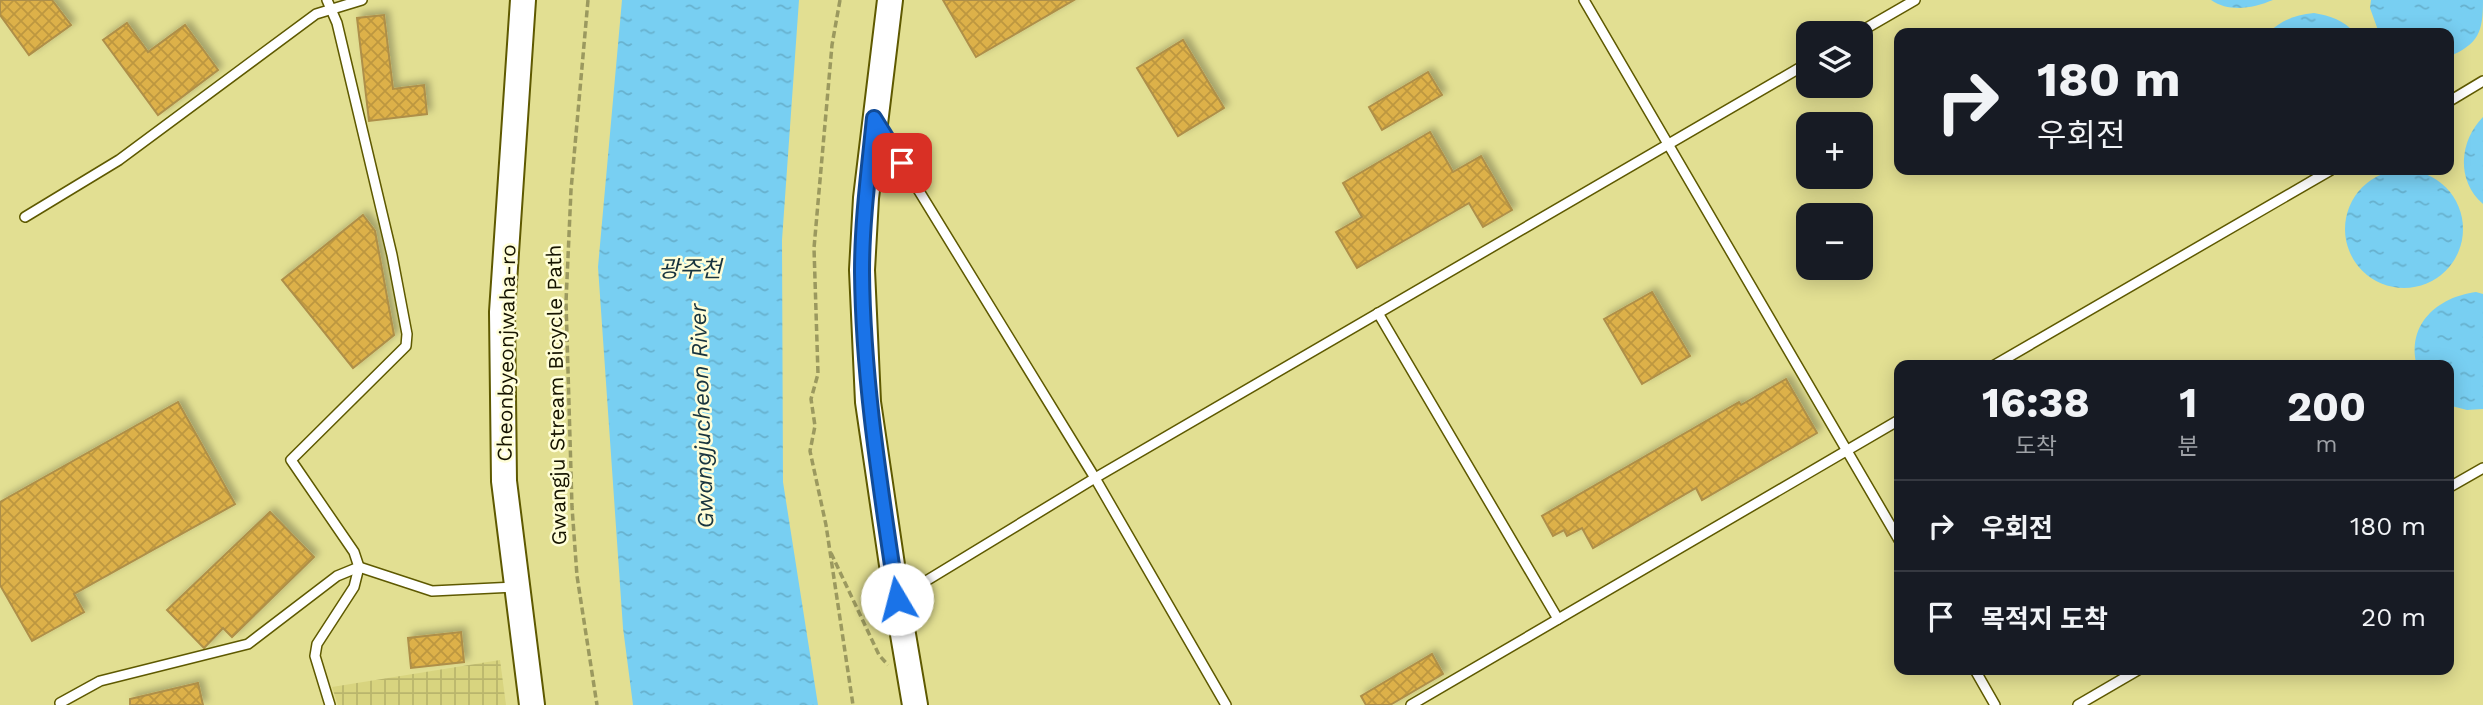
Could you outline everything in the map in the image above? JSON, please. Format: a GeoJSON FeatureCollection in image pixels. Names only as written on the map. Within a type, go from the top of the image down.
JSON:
{"type":"FeatureCollection","features":[{"type":"Feature","properties":{"kind":"street","name":"Cheonbyeonjwaha-ro"},"geometry":{"type":"LineString","coordinates":[[523,0],[502,312],[504,481],[532,705]]}},
{"type":"Feature","properties":{"kind":"street"},"geometry":{"type":"LineString","coordinates":[[890,0],[866,198],[863,283],[868,402],[915,705]]}},
{"type":"Feature","properties":{"kind":"lane"},"geometry":{"type":"LineString","coordinates":[[25,217],[119,160],[329,4],[362,0]]}},
{"type":"Feature","properties":{"kind":"lane"},"geometry":{"type":"LineString","coordinates":[[1584,0],[1894,531]]}},
{"type":"Feature","properties":{"kind":"lane"},"geometry":{"type":"LineString","coordinates":[[1873,24],[1915,0]]}},
{"type":"Feature","properties":{"kind":"lane"},"geometry":{"type":"LineString","coordinates":[[329,4],[337,23],[392,255],[407,334],[406,346],[290,460],[354,552],[359,567],[354,587],[317,644],[315,656],[330,705]]}},
{"type":"Feature","properties":{"kind":"lane"},"geometry":{"type":"LineString","coordinates":[[897,599],[1096,478],[1796,69]]}},
{"type":"Feature","properties":{"kind":"lane"},"geometry":{"type":"LineString","coordinates":[[2454,98],[2483,81]]}},
{"type":"Feature","properties":{"kind":"lane"},"geometry":{"type":"LineString","coordinates":[[874,118],[1096,478],[1226,705]]}},
{"type":"Feature","properties":{"kind":"lane"},"geometry":{"type":"LineString","coordinates":[[2003,360],[2322,175]]}},
{"type":"Feature","properties":{"kind":"lane"},"geometry":{"type":"LineString","coordinates":[[1378,313],[1558,619]]}},
{"type":"Feature","properties":{"kind":"lane"},"geometry":{"type":"LineString","coordinates":[[1411,705],[1894,423]]}},
{"type":"Feature","properties":{"kind":"lane"},"geometry":{"type":"LineString","coordinates":[[2454,485],[2483,468]]}},
{"type":"Feature","properties":{"kind":"lane"},"geometry":{"type":"LineString","coordinates":[[60,704],[100,681],[248,644],[337,576],[359,567],[432,591],[517,587]]}},
{"type":"Feature","properties":{"kind":"lane"},"geometry":{"type":"LineString","coordinates":[[1978,675],[1995,705]]}},
{"type":"Feature","properties":{"kind":"lane"},"geometry":{"type":"LineString","coordinates":[[2078,705],[2129,675]]}},
{"type":"Feature","properties":{"kind":"path","name":"Gwangju Stream Bicycle Path"},"geometry":{"type":"LineString","coordinates":[[588,0],[571,190],[566,302],[572,507],[577,576],[597,705]]}},
{"type":"Feature","properties":{"kind":"path"},"geometry":{"type":"LineString","coordinates":[[840,0],[832,44],[814,248],[818,374],[811,399],[815,426],[810,451],[826,525],[853,705]]}},
{"type":"Feature","properties":{"kind":"path"},"geometry":{"type":"LineString","coordinates":[[828,548],[879,655],[888,665]]}},
{"type":"Feature","properties":{"kind":"shaded area"},"geometry":{"type":"Polygon","coordinates":[[[500,660],[506,705],[338,705],[332,687],[500,660]]]}},
{"type":"Feature","properties":{"kind":"water","name":"광주천"},"geometry":{"type":"Polygon","coordinates":[[[622,0],[799,0],[782,240],[783,482],[818,705],[633,705],[623,628],[598,267],[622,0]]]}},
{"type":"Feature","properties":{"kind":"water"},"geometry":{"type":"Polygon","coordinates":[[[2211,0],[2273,0],[2234,8],[2211,0]]]}},
{"type":"Feature","properties":{"kind":"water"},"geometry":{"type":"Polygon","coordinates":[[[2371,0],[2483,0],[2482,21],[2477,36],[2467,47],[2454,54],[2454,28],[2377,28],[2370,8],[2371,0]]]}},
{"type":"Feature","properties":{"kind":"water"},"geometry":{"type":"Polygon","coordinates":[[[2314,13],[2326,16],[2349,28],[2274,28],[2301,15],[2314,13]]]}},
{"type":"Feature","properties":{"kind":"water"},"geometry":{"type":"Polygon","coordinates":[[[2483,117],[2483,204],[2468,184],[2464,161],[2469,137],[2483,117]]]}},
{"type":"Feature","properties":{"kind":"water"},"geometry":{"type":"Polygon","coordinates":[[[2382,175],[2426,175],[2437,180],[2453,196],[2461,218],[2461,240],[2453,262],[2437,278],[2404,288],[2371,278],[2355,262],[2345,229],[2355,196],[2371,180],[2382,175]]]}},
{"type":"Feature","properties":{"kind":"water"},"geometry":{"type":"Polygon","coordinates":[[[2476,292],[2483,294],[2483,409],[2467,410],[2454,407],[2454,360],[2416,360],[2416,337],[2428,315],[2449,300],[2476,292]]]}},
{"type":"Feature","properties":{"kind":"building"},"geometry":{"type":"Polygon","coordinates":[[[0,0],[52,0],[71,25],[29,55],[0,15],[0,0]]]}},
{"type":"Feature","properties":{"kind":"building"},"geometry":{"type":"Polygon","coordinates":[[[943,0],[1074,0],[976,57],[943,0]]]}},
{"type":"Feature","properties":{"kind":"building"},"geometry":{"type":"Polygon","coordinates":[[[384,15],[393,89],[424,85],[427,114],[369,121],[357,18],[384,15]]]}},
{"type":"Feature","properties":{"kind":"building"},"geometry":{"type":"Polygon","coordinates":[[[127,23],[148,52],[185,25],[218,70],[158,115],[103,40],[127,23]]]}},
{"type":"Feature","properties":{"kind":"building"},"geometry":{"type":"Polygon","coordinates":[[[1183,40],[1224,108],[1178,136],[1137,68],[1183,40]]]}},
{"type":"Feature","properties":{"kind":"building"},"geometry":{"type":"Polygon","coordinates":[[[1428,72],[1442,95],[1382,130],[1369,107],[1428,72]]]}},
{"type":"Feature","properties":{"kind":"building"},"geometry":{"type":"Polygon","coordinates":[[[1430,132],[1453,172],[1481,156],[1512,210],[1483,227],[1469,203],[1357,268],[1336,232],[1362,217],[1343,183],[1430,132]]]}},
{"type":"Feature","properties":{"kind":"building"},"geometry":{"type":"Polygon","coordinates":[[[363,215],[375,231],[394,335],[353,368],[282,280],[363,215]]]}},
{"type":"Feature","properties":{"kind":"building"},"geometry":{"type":"Polygon","coordinates":[[[1652,292],[1690,356],[1642,384],[1604,319],[1652,292]]]}},
{"type":"Feature","properties":{"kind":"building"},"geometry":{"type":"Polygon","coordinates":[[[1786,379],[1817,433],[1702,500],[1696,488],[1593,548],[1582,528],[1567,536],[1564,530],[1553,536],[1542,516],[1739,402],[1741,405],[1786,379]]]}},
{"type":"Feature","properties":{"kind":"building"},"geometry":{"type":"Polygon","coordinates":[[[178,402],[235,504],[74,594],[84,612],[32,641],[0,585],[0,502],[178,402]]]}},
{"type":"Feature","properties":{"kind":"building"},"geometry":{"type":"Polygon","coordinates":[[[270,512],[314,557],[232,637],[223,628],[204,648],[167,610],[270,512]]]}},
{"type":"Feature","properties":{"kind":"building"},"geometry":{"type":"Polygon","coordinates":[[[461,632],[464,662],[411,668],[408,638],[461,632]]]}},
{"type":"Feature","properties":{"kind":"building"},"geometry":{"type":"Polygon","coordinates":[[[1432,654],[1443,674],[1390,705],[1366,705],[1361,696],[1432,654]]]}},
{"type":"Feature","properties":{"kind":"building"},"geometry":{"type":"Polygon","coordinates":[[[198,683],[203,705],[130,705],[130,699],[198,683]]]}},
{"type":"Feature","properties":{"kind":"route"},"geometry":{"type":"LineString","coordinates":[[897,599],[868,402],[862,270],[874,118],[902,163]]}},
{"type":"Feature","properties":{"kind":"water label","name":"Gwangjucheon River"},"geometry":{"type":"Point","coordinates":[702,416]}}]}
